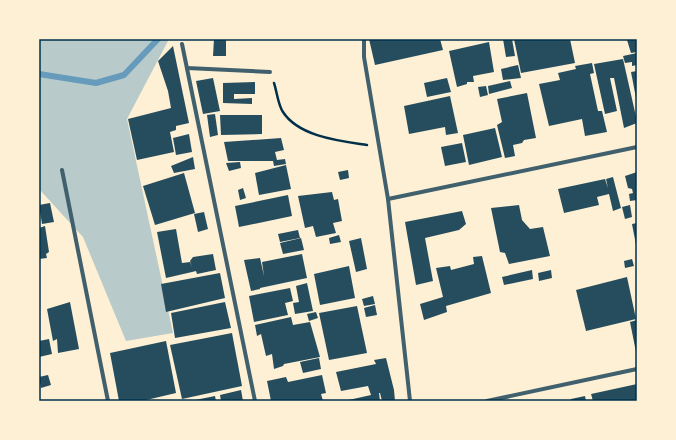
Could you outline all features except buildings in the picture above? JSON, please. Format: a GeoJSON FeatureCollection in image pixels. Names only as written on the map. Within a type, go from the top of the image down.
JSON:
{"type":"FeatureCollection","features":[{"type":"Feature","properties":{"kind":"street"},"geometry":{"type":"LineString","coordinates":[[364,39],[364,57],[388,199],[410,401]]}},
{"type":"Feature","properties":{"kind":"street"},"geometry":{"type":"LineString","coordinates":[[182,44],[256,401]]}},
{"type":"Feature","properties":{"kind":"street"},"geometry":{"type":"LineString","coordinates":[[187,68],[270,72]]}},
{"type":"Feature","properties":{"kind":"street"},"geometry":{"type":"LineString","coordinates":[[388,199],[637,147]]}},
{"type":"Feature","properties":{"kind":"street"},"geometry":{"type":"LineString","coordinates":[[62,170],[108,401]]}},
{"type":"Feature","properties":{"kind":"street"},"geometry":{"type":"LineString","coordinates":[[487,401],[637,369]]}},
{"type":"Feature","properties":{"kind":"path"},"geometry":{"type":"LineString","coordinates":[[270,72],[283,112],[301,129],[335,140],[378,146]]}},
{"type":"Feature","properties":{"kind":"shaded area"},"geometry":{"type":"Polygon","coordinates":[[[39,39],[169,39],[127,119],[173,333],[126,341],[83,237],[39,189],[39,39]]]}},
{"type":"Feature","properties":{"kind":"waterway"},"geometry":{"type":"LineString","coordinates":[[39,74],[96,83],[124,75],[158,39]]}}]}
